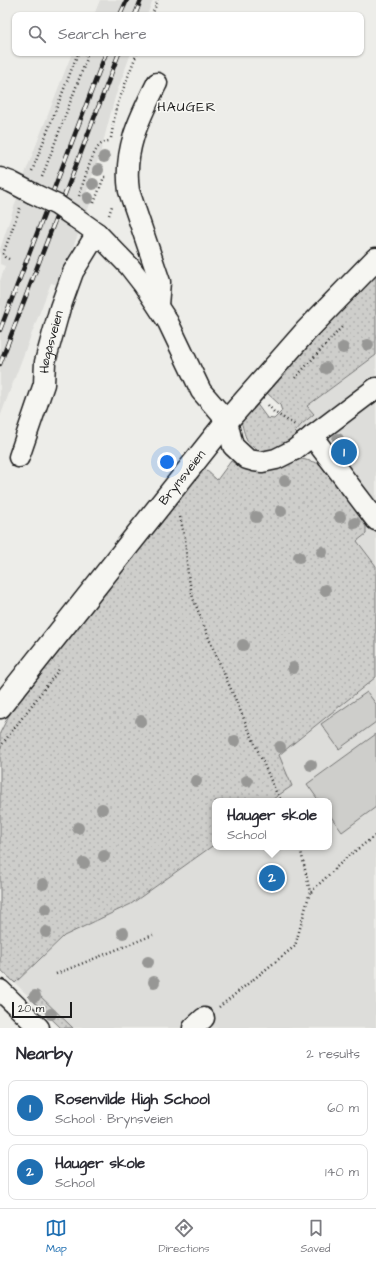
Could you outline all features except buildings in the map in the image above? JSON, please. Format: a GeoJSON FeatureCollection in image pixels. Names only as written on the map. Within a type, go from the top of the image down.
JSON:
{"type":"FeatureCollection","features":[{"type":"Feature","properties":{"kind":"main road","name":"Brynsveien"},"geometry":{"type":"LineString","coordinates":[[0,707],[227,421],[306,331],[376,259]]}},
{"type":"Feature","properties":{"kind":"street"},"geometry":{"type":"LineString","coordinates":[[157,83],[136,127],[128,154],[126,176],[129,192],[160,282],[158,305]]}},
{"type":"Feature","properties":{"kind":"street"},"geometry":{"type":"LineString","coordinates":[[0,178],[32,189],[57,205],[97,233],[129,266],[158,305],[201,391],[227,421],[233,446],[247,459],[262,462],[276,459],[294,450],[376,388]]}},
{"type":"Feature","properties":{"kind":"street","name":"Høgåsveien"},"geometry":{"type":"LineString","coordinates":[[19,457],[44,384],[45,362],[62,300],[73,272],[97,233]]}},
{"type":"Feature","properties":{"kind":"street"},"geometry":{"type":"LineString","coordinates":[[312,436],[376,520]]}},
{"type":"Feature","properties":{"kind":"street"},"geometry":{"type":"LineString","coordinates":[[2,999],[39,1028]]}},
{"type":"Feature","properties":{"kind":"path"},"geometry":{"type":"LineString","coordinates":[[153,12],[158,0]]}},
{"type":"Feature","properties":{"kind":"path"},"geometry":{"type":"LineString","coordinates":[[32,189],[76,56]]}},
{"type":"Feature","properties":{"kind":"path"},"geometry":{"type":"LineString","coordinates":[[32,189],[87,58],[86,56]]}},
{"type":"Feature","properties":{"kind":"path"},"geometry":{"type":"LineString","coordinates":[[79,197],[94,155],[99,146],[105,142],[111,141]]}},
{"type":"Feature","properties":{"kind":"path"},"geometry":{"type":"LineString","coordinates":[[94,203],[104,177],[109,176]]}},
{"type":"Feature","properties":{"kind":"path"},"geometry":{"type":"LineString","coordinates":[[9,259],[4,257],[3,254],[19,211]]}},
{"type":"Feature","properties":{"kind":"path"},"geometry":{"type":"LineString","coordinates":[[290,384],[346,322]]}},
{"type":"Feature","properties":{"kind":"path"},"geometry":{"type":"LineString","coordinates":[[264,412],[274,401]]}},
{"type":"Feature","properties":{"kind":"path"},"geometry":{"type":"LineString","coordinates":[[265,402],[274,412],[312,436]]}},
{"type":"Feature","properties":{"kind":"path"},"geometry":{"type":"LineString","coordinates":[[176,522],[185,511]]}},
{"type":"Feature","properties":{"kind":"path"},"geometry":{"type":"LineString","coordinates":[[180,517],[185,538],[188,575],[193,598],[212,646],[276,792],[280,798]]}},
{"type":"Feature","properties":{"kind":"path"},"geometry":{"type":"LineString","coordinates":[[0,747],[65,662]]}},
{"type":"Feature","properties":{"kind":"path"},"geometry":{"type":"LineString","coordinates":[[310,892],[346,858],[376,835]]}},
{"type":"Feature","properties":{"kind":"path"},"geometry":{"type":"LineString","coordinates":[[199,1023],[295,946],[310,892],[301,850]]}},
{"type":"Feature","properties":{"kind":"path"},"geometry":{"type":"LineString","coordinates":[[56,974],[153,935]]}},
{"type":"Feature","properties":{"kind":"shaded area"},"geometry":{"type":"Polygon","coordinates":[[[100,0],[153,0],[148,12],[95,12],[100,0]]]}},
{"type":"Feature","properties":{"kind":"shaded area"},"geometry":{"type":"Polygon","coordinates":[[[71,56],[130,56],[115,97],[100,154],[84,200],[90,204],[58,285],[51,283],[0,417],[0,281],[5,266],[0,264],[0,249],[26,171],[71,56]]]}},
{"type":"Feature","properties":{"kind":"shaded area"},"geometry":{"type":"Polygon","coordinates":[[[376,274],[376,355],[307,406],[314,414],[295,432],[299,436],[267,453],[255,449],[246,438],[241,421],[256,403],[267,418],[274,419],[282,411],[280,405],[266,392],[376,274]]]}},
{"type":"Feature","properties":{"kind":"shaded area"},"geometry":{"type":"Polygon","coordinates":[[[376,355],[376,566],[357,541],[330,474],[295,432],[313,414],[307,406],[376,355]]]}},
{"type":"Feature","properties":{"kind":"shaded area"},"geometry":{"type":"Polygon","coordinates":[[[302,459],[323,466],[346,495],[366,527],[366,534],[357,541],[376,566],[376,677],[279,755],[292,786],[274,798],[212,798],[212,846],[131,904],[64,936],[15,983],[0,969],[0,733],[12,709],[204,468],[217,480],[231,461],[251,471],[264,472],[302,459]]]}},
{"type":"Feature","properties":{"kind":"shaded area"},"geometry":{"type":"Polygon","coordinates":[[[376,677],[376,1028],[61,1028],[15,983],[64,936],[131,904],[212,846],[212,850],[332,850],[332,798],[274,798],[292,786],[279,755],[376,677]]]}},
{"type":"Feature","properties":{"kind":"shaded area"},"geometry":{"type":"Polygon","coordinates":[[[367,692],[376,704],[376,722],[339,749],[321,724],[367,692]]]}},
{"type":"Feature","properties":{"kind":"shaded area"},"geometry":{"type":"Polygon","coordinates":[[[376,734],[376,807],[342,832],[332,818],[332,798],[317,798],[307,784],[376,734]]]}},
{"type":"Feature","properties":{"kind":"shaded area"},"geometry":{"type":"Polygon","coordinates":[[[35,991],[73,1028],[61,1028],[28,996],[35,991]]]}},
{"type":"Feature","properties":{"kind":"railway"},"geometry":{"type":"LineString","coordinates":[[121,12],[127,0]]}},
{"type":"Feature","properties":{"kind":"railway"},"geometry":{"type":"LineString","coordinates":[[136,12],[141,0]]}},
{"type":"Feature","properties":{"kind":"railway"},"geometry":{"type":"LineString","coordinates":[[0,330],[105,56]]}},
{"type":"Feature","properties":{"kind":"railway"},"geometry":{"type":"LineString","coordinates":[[0,364],[118,56]]}},
{"type":"Feature","properties":{"kind":"place","name":"Rosenvilde High School"},"geometry":{"type":"Point","coordinates":[344,452]}},
{"type":"Feature","properties":{"kind":"place","name":"Hauger skole"},"geometry":{"type":"Point","coordinates":[272,878]}},
{"type":"Feature","properties":{"kind":"district","name":"HAUGER"},"geometry":{"type":"Point","coordinates":[187,107]}}]}
